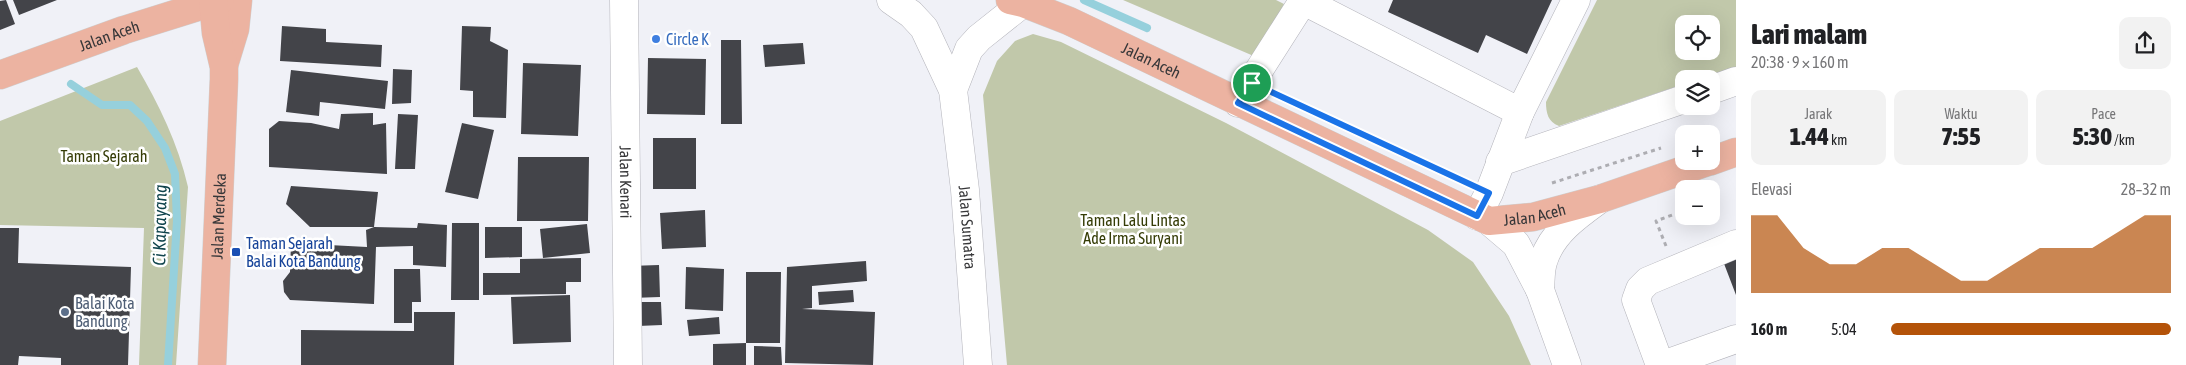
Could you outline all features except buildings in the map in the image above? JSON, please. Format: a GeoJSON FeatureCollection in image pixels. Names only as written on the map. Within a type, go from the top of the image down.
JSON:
{"type":"FeatureCollection","features":[{"type":"Feature","properties":{"kind":"main road","name":"Jalan Merdeka"},"geometry":{"type":"LineString","coordinates":[[212,365],[224,66],[216,33],[221,0]]}},
{"type":"Feature","properties":{"kind":"main road","name":"Jalan Aceh"},"geometry":{"type":"LineString","coordinates":[[0,76],[132,28],[221,0]]}},
{"type":"Feature","properties":{"kind":"main road","name":"Jalan Aceh"},"geometry":{"type":"LineString","coordinates":[[1017,1],[1069,21],[1483,219],[1533,217],[1600,199],[1685,170]]}},
{"type":"Feature","properties":{"kind":"main road","name":"Jalan Aceh"},"geometry":{"type":"LineString","coordinates":[[1720,158],[1736,152]]}},
{"type":"Feature","properties":{"kind":"street","name":"Jalan Kenari"},"geometry":{"type":"LineString","coordinates":[[624,0],[628,365]]}},
{"type":"Feature","properties":{"kind":"street","name":"Jalan Sumatra"},"geometry":{"type":"LineString","coordinates":[[891,0],[911,14],[924,28],[953,90],[965,190],[978,365]]}},
{"type":"Feature","properties":{"kind":"street"},"geometry":{"type":"LineString","coordinates":[[1238,103],[1302,0],[1520,112]]}},
{"type":"Feature","properties":{"kind":"street"},"geometry":{"type":"LineString","coordinates":[[1567,365],[1540,290],[1516,244],[1483,219],[1489,193],[1520,112],[1576,0]]}},
{"type":"Feature","properties":{"kind":"street","name":"Jalan Sumatra"},"geometry":{"type":"LineString","coordinates":[[953,90],[969,49],[1017,1]]}},
{"type":"Feature","properties":{"kind":"street"},"geometry":{"type":"LineString","coordinates":[[1720,87],[1736,81]]}},
{"type":"Feature","properties":{"kind":"street"},"geometry":{"type":"LineString","coordinates":[[1500,162],[1675,102]]}},
{"type":"Feature","properties":{"kind":"street"},"geometry":{"type":"LineString","coordinates":[[1540,290],[1543,260],[1552,242],[1574,218],[1600,199]]}},
{"type":"Feature","properties":{"kind":"street"},"geometry":{"type":"LineString","coordinates":[[1736,244],[1648,281],[1640,289],[1636,300],[1661,365],[1736,339]]}},
{"type":"Feature","properties":{"kind":"path"},"geometry":{"type":"LineString","coordinates":[[1546,185],[1667,146]]}},
{"type":"Feature","properties":{"kind":"path"},"geometry":{"type":"LineString","coordinates":[[1656,222],[1675,214]]}},
{"type":"Feature","properties":{"kind":"green space"},"geometry":{"type":"Polygon","coordinates":[[[1123,0],[1276,0],[1284,4],[1256,57],[1123,0]]]}},
{"type":"Feature","properties":{"kind":"green space"},"geometry":{"type":"Polygon","coordinates":[[[1597,0],[1736,0],[1736,67],[1720,72],[1720,70],[1675,70],[1675,87],[1559,126],[1552,122],[1546,110],[1546,102],[1597,0]]]}},
{"type":"Feature","properties":{"kind":"green space","name":"Taman Lalu Lintas Ade Irma Suryani"},"geometry":{"type":"Polygon","coordinates":[[[1033,34],[1061,42],[1226,123],[1428,230],[1473,262],[1509,316],[1531,365],[1007,365],[983,95],[997,61],[1015,41],[1033,34]]]}},
{"type":"Feature","properties":{"kind":"green space","name":"Taman Sejarah"},"geometry":{"type":"Polygon","coordinates":[[[137,67],[167,125],[179,155],[188,187],[176,365],[139,365],[144,228],[0,225],[0,121],[137,67]]]}},
{"type":"Feature","properties":{"kind":"waterway"},"geometry":{"type":"LineString","coordinates":[[1084,0],[1147,28]]}},
{"type":"Feature","properties":{"kind":"waterway","name":"Ci Kapayang"},"geometry":{"type":"LineString","coordinates":[[71,84],[102,105],[130,105],[147,121],[165,148],[175,174],[177,221],[168,365]]}},
{"type":"Feature","properties":{"kind":"place","name":"Circle K"},"geometry":{"type":"Point","coordinates":[656,39]}},
{"type":"Feature","properties":{"kind":"place","name":"Taman Sejarah Balai Kota Bandung"},"geometry":{"type":"Point","coordinates":[236,252]}},
{"type":"Feature","properties":{"kind":"place","name":"Balai Kota Bandung"},"geometry":{"type":"Point","coordinates":[65,312]}},
{"type":"Feature","properties":{"kind":"route"},"geometry":{"type":"LineString","coordinates":[[1252,83],[1489,193],[1477,216],[1238,103],[1252,83]]}}]}
